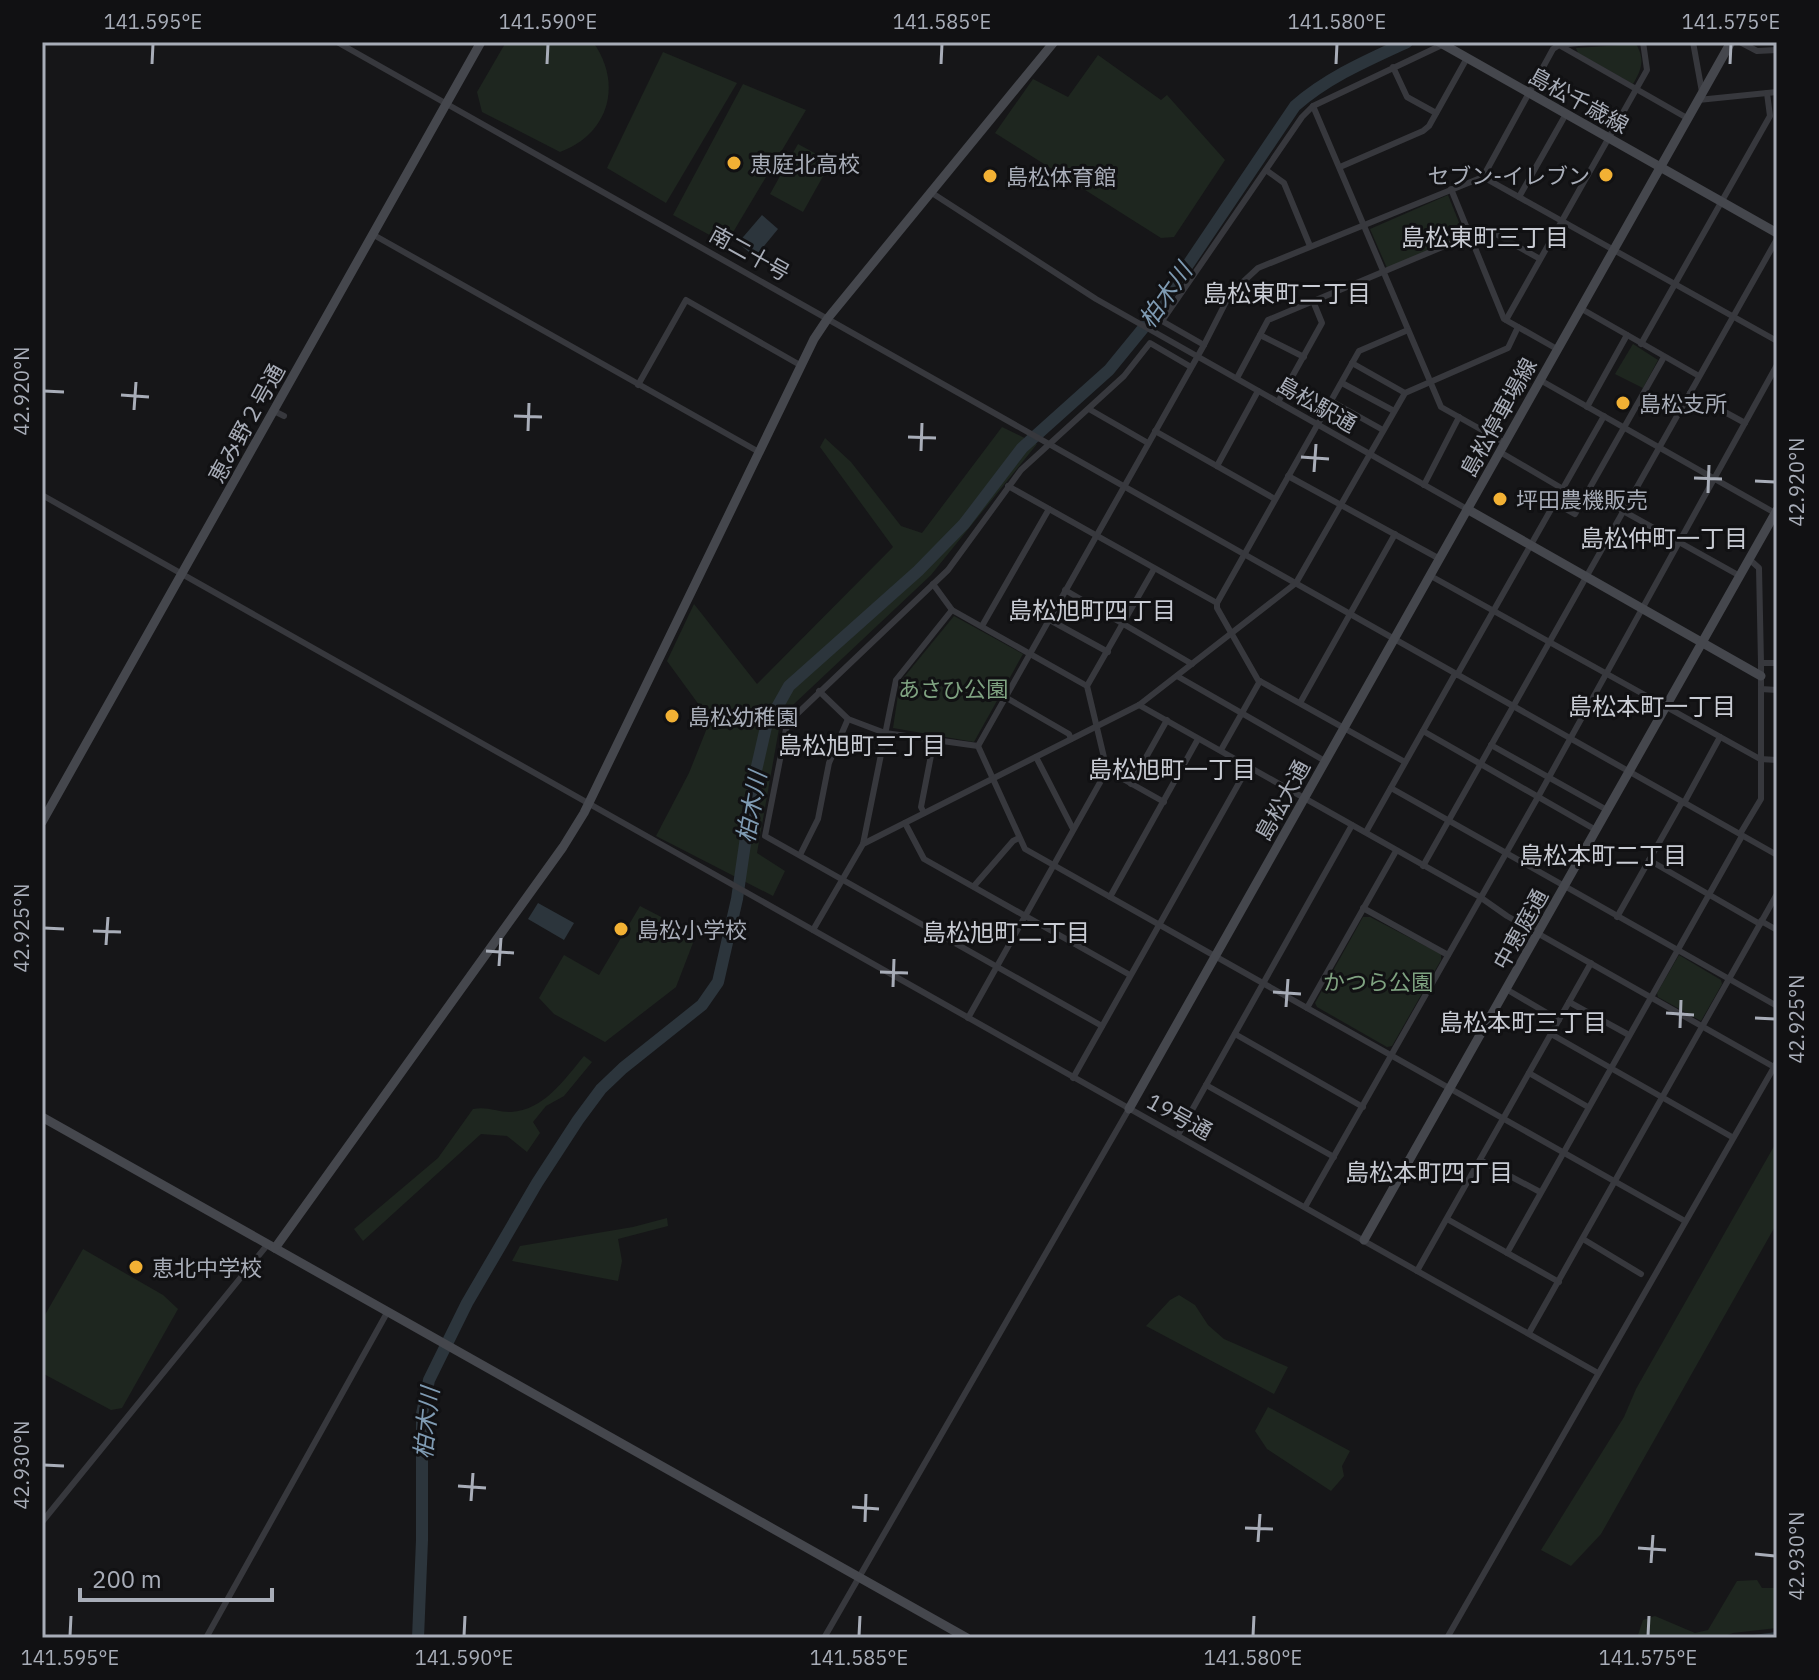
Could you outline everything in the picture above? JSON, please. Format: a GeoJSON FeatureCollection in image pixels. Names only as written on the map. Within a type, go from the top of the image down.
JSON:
{"type":"FeatureCollection","features":[{"type":"Feature","properties":{"kind":"street"},"geometry":{"type":"LineString","coordinates":[[337,42],[450,105]]}},
{"type":"Feature","properties":{"kind":"street","name":"恵み野２号通"},"geometry":{"type":"LineString","coordinates":[[42,822],[279,413],[450,105],[481,42]]}},
{"type":"Feature","properties":{"kind":"street"},"geometry":{"type":"LineString","coordinates":[[42,1522],[272,1246],[563,847],[589,804],[800,365],[828,318],[1054,42]]}},
{"type":"Feature","properties":{"kind":"street"},"geometry":{"type":"LineString","coordinates":[[978,746],[1230,294],[1258,268],[1483,177],[1553,49],[1559,45],[1588,42]]}},
{"type":"Feature","properties":{"kind":"street"},"geometry":{"type":"LineString","coordinates":[[1506,320],[1647,70],[1643,42]]}},
{"type":"Feature","properties":{"kind":"street"},"geometry":{"type":"LineString","coordinates":[[1693,42],[1700,96]]}},
{"type":"Feature","properties":{"kind":"street"},"geometry":{"type":"LineString","coordinates":[[1731,42],[1660,165],[1777,232]]}},
{"type":"Feature","properties":{"kind":"street"},"geometry":{"type":"LineString","coordinates":[[1740,42],[1757,51],[1777,50]]}},
{"type":"Feature","properties":{"kind":"street"},"geometry":{"type":"LineString","coordinates":[[1204,345],[1162,321],[1302,117],[1313,106],[1443,43]]}},
{"type":"Feature","properties":{"kind":"street","name":"島松千歳線"},"geometry":{"type":"LineString","coordinates":[[1443,43],[1660,165]]}},
{"type":"Feature","properties":{"kind":"street"},"geometry":{"type":"LineString","coordinates":[[1559,45],[1687,118]]}},
{"type":"Feature","properties":{"kind":"street"},"geometry":{"type":"LineString","coordinates":[[1340,167],[1423,131],[1467,58]]}},
{"type":"Feature","properties":{"kind":"street"},"geometry":{"type":"LineString","coordinates":[[1393,67],[1407,97],[1436,113]]}},
{"type":"Feature","properties":{"kind":"street"},"geometry":{"type":"LineString","coordinates":[[1700,96],[1777,92]]}},
{"type":"Feature","properties":{"kind":"street"},"geometry":{"type":"LineString","coordinates":[[1641,344],[1721,201],[1773,118],[1767,93]]}},
{"type":"Feature","properties":{"kind":"street","name":"南二十号"},"geometry":{"type":"LineString","coordinates":[[450,105],[1777,855]]}},
{"type":"Feature","properties":{"kind":"street"},"geometry":{"type":"LineString","coordinates":[[1313,106],[1441,407],[1563,489]]}},
{"type":"Feature","properties":{"kind":"street"},"geometry":{"type":"LineString","coordinates":[[1519,197],[1566,114]]}},
{"type":"Feature","properties":{"kind":"street","name":"島松停車場線"},"geometry":{"type":"LineString","coordinates":[[1660,165],[1467,509],[1761,676]]}},
{"type":"Feature","properties":{"kind":"street"},"geometry":{"type":"LineString","coordinates":[[1266,170],[1284,183],[1310,246]]}},
{"type":"Feature","properties":{"kind":"street"},"geometry":{"type":"LineString","coordinates":[[1483,177],[1777,341]]}},
{"type":"Feature","properties":{"kind":"street"},"geometry":{"type":"LineString","coordinates":[[1451,189],[1506,320],[1557,349]]}},
{"type":"Feature","properties":{"kind":"street","name":"島松駅通"},"geometry":{"type":"LineString","coordinates":[[932,193],[1124,315],[1467,509]]}},
{"type":"Feature","properties":{"kind":"street"},"geometry":{"type":"LineString","coordinates":[[1237,378],[1268,320],[1471,235],[1487,229],[1540,259]]}},
{"type":"Feature","properties":{"kind":"street"},"geometry":{"type":"LineString","coordinates":[[377,237],[759,452]]}},
{"type":"Feature","properties":{"kind":"street"},"geometry":{"type":"LineString","coordinates":[[1423,866],[1777,239]]}},
{"type":"Feature","properties":{"kind":"street"},"geometry":{"type":"LineString","coordinates":[[638,385],[686,300],[800,365]]}},
{"type":"Feature","properties":{"kind":"street"},"geometry":{"type":"LineString","coordinates":[[1278,402],[1322,323],[1313,301]]}},
{"type":"Feature","properties":{"kind":"street"},"geometry":{"type":"LineString","coordinates":[[1580,308],[1699,376]]}},
{"type":"Feature","properties":{"kind":"street"},"geometry":{"type":"LineString","coordinates":[[863,844],[1139,705],[1232,635],[1296,583],[1405,393],[1508,348],[1518,327]]}},
{"type":"Feature","properties":{"kind":"street"},"geometry":{"type":"LineString","coordinates":[[1405,762],[1260,681],[1217,608],[1217,603],[1359,351],[1408,330]]}},
{"type":"Feature","properties":{"kind":"street"},"geometry":{"type":"LineString","coordinates":[[1260,335],[1304,357]]}},
{"type":"Feature","properties":{"kind":"street"},"geometry":{"type":"LineString","coordinates":[[1587,407],[1627,335]]}},
{"type":"Feature","properties":{"kind":"street"},"geometry":{"type":"LineString","coordinates":[[1102,1026],[765,836],[786,729],[819,691],[948,570],[1008,486],[1046,441],[1089,409],[1124,376],[1150,343],[1191,367]]}},
{"type":"Feature","properties":{"kind":"street"},"geometry":{"type":"LineString","coordinates":[[1555,503],[1575,514],[1664,357]]}},
{"type":"Feature","properties":{"kind":"street"},"geometry":{"type":"LineString","coordinates":[[1352,363],[1405,393]]}},
{"type":"Feature","properties":{"kind":"street"},"geometry":{"type":"LineString","coordinates":[[1305,1207],[1538,797],[1777,365]]}},
{"type":"Feature","properties":{"kind":"street"},"geometry":{"type":"LineString","coordinates":[[1540,380],[1776,512]]}},
{"type":"Feature","properties":{"kind":"street"},"geometry":{"type":"LineString","coordinates":[[1342,383],[1394,411]]}},
{"type":"Feature","properties":{"kind":"street"},"geometry":{"type":"LineString","coordinates":[[1217,466],[1258,391]]}},
{"type":"Feature","properties":{"kind":"street"},"geometry":{"type":"LineString","coordinates":[[1690,393],[1745,423]]}},
{"type":"Feature","properties":{"kind":"street"},"geometry":{"type":"LineString","coordinates":[[1331,401],[1383,430]]}},
{"type":"Feature","properties":{"kind":"street"},"geometry":{"type":"LineString","coordinates":[[1089,409],[1148,443]]}},
{"type":"Feature","properties":{"kind":"street"},"geometry":{"type":"LineString","coordinates":[[1366,832],[1604,416]]}},
{"type":"Feature","properties":{"kind":"street"},"geometry":{"type":"LineString","coordinates":[[1424,485],[1459,417]]}},
{"type":"Feature","properties":{"kind":"street"},"geometry":{"type":"LineString","coordinates":[[1155,431],[1275,499]]}},
{"type":"Feature","properties":{"kind":"street"},"geometry":{"type":"LineString","coordinates":[[1288,476],[1438,558]]}},
{"type":"Feature","properties":{"kind":"street"},"geometry":{"type":"LineString","coordinates":[[1008,486],[1217,603]]}},
{"type":"Feature","properties":{"kind":"street"},"geometry":{"type":"LineString","coordinates":[[1589,492],[1740,576]]}},
{"type":"Feature","properties":{"kind":"street","name":"19号通"},"geometry":{"type":"LineString","coordinates":[[42,495],[1598,1373]]}},
{"type":"Feature","properties":{"kind":"street"},"geometry":{"type":"LineString","coordinates":[[982,626],[1049,509]]}},
{"type":"Feature","properties":{"kind":"street","name":"島松大通"},"geometry":{"type":"LineString","coordinates":[[1129,1109],[1467,509]]}},
{"type":"Feature","properties":{"kind":"street","name":"中恵庭通"},"geometry":{"type":"LineString","coordinates":[[1364,1240],[1776,512]]}},
{"type":"Feature","properties":{"kind":"street"},"geometry":{"type":"LineString","coordinates":[[1300,703],[1395,534]]}},
{"type":"Feature","properties":{"kind":"street"},"geometry":{"type":"LineString","coordinates":[[1507,1253],[1761,799],[1759,568],[1749,559]]}},
{"type":"Feature","properties":{"kind":"street"},"geometry":{"type":"LineString","coordinates":[[968,1018],[1107,770],[1087,686],[1154,569]]}},
{"type":"Feature","properties":{"kind":"street"},"geometry":{"type":"LineString","coordinates":[[1429,575],[1664,708],[1760,759],[1777,760]]}},
{"type":"Feature","properties":{"kind":"street"},"geometry":{"type":"LineString","coordinates":[[933,584],[952,610],[1087,686]]}},
{"type":"Feature","properties":{"kind":"street"},"geometry":{"type":"LineString","coordinates":[[1065,590],[1192,664]]}},
{"type":"Feature","properties":{"kind":"street"},"geometry":{"type":"LineString","coordinates":[[813,930],[863,844],[896,680],[952,610]]}},
{"type":"Feature","properties":{"kind":"street"},"geometry":{"type":"LineString","coordinates":[[1048,619],[1108,652]]}},
{"type":"Feature","properties":{"kind":"street"},"geometry":{"type":"LineString","coordinates":[[1761,663],[1777,663]]}},
{"type":"Feature","properties":{"kind":"street"},"geometry":{"type":"LineString","coordinates":[[1177,676],[1325,761]]}},
{"type":"Feature","properties":{"kind":"street"},"geometry":{"type":"LineString","coordinates":[[1221,750],[1260,681]]}},
{"type":"Feature","properties":{"kind":"street"},"geometry":{"type":"LineString","coordinates":[[1761,689],[1777,690]]}},
{"type":"Feature","properties":{"kind":"street"},"geometry":{"type":"LineString","coordinates":[[819,691],[848,719],[885,733],[978,746]]}},
{"type":"Feature","properties":{"kind":"street"},"geometry":{"type":"LineString","coordinates":[[1005,697],[1069,734],[1071,739]]}},
{"type":"Feature","properties":{"kind":"street"},"geometry":{"type":"LineString","coordinates":[[1139,705],[1305,797],[1650,997],[1776,1065],[1447,1638]]}},
{"type":"Feature","properties":{"kind":"street"},"geometry":{"type":"LineString","coordinates":[[800,855],[818,819],[829,763],[848,719]]}},
{"type":"Feature","properties":{"kind":"street"},"geometry":{"type":"LineString","coordinates":[[1131,784],[1167,720]]}},
{"type":"Feature","properties":{"kind":"street"},"geometry":{"type":"LineString","coordinates":[[1423,731],[1596,830]]}},
{"type":"Feature","properties":{"kind":"street"},"geometry":{"type":"LineString","coordinates":[[1617,917],[1720,737]]}},
{"type":"Feature","properties":{"kind":"street"},"geometry":{"type":"LineString","coordinates":[[1110,897],[1198,739]]}},
{"type":"Feature","properties":{"kind":"street"},"geometry":{"type":"LineString","coordinates":[[924,813],[921,807],[934,740]]}},
{"type":"Feature","properties":{"kind":"street"},"geometry":{"type":"LineString","coordinates":[[1491,745],[1607,810]]}},
{"type":"Feature","properties":{"kind":"street"},"geometry":{"type":"LineString","coordinates":[[978,746],[1025,849],[1685,1221]]}},
{"type":"Feature","properties":{"kind":"street"},"geometry":{"type":"LineString","coordinates":[[1036,757],[1073,829]]}},
{"type":"Feature","properties":{"kind":"street"},"geometry":{"type":"LineString","coordinates":[[1073,1078],[1248,767]]}},
{"type":"Feature","properties":{"kind":"street"},"geometry":{"type":"LineString","coordinates":[[1107,770],[1164,802]]}},
{"type":"Feature","properties":{"kind":"street"},"geometry":{"type":"LineString","coordinates":[[1391,788],[1777,1006]]}},
{"type":"Feature","properties":{"kind":"street"},"geometry":{"type":"LineString","coordinates":[[905,823],[924,859],[1130,975]]}},
{"type":"Feature","properties":{"kind":"street"},"geometry":{"type":"LineString","coordinates":[[1178,1135],[1352,825]]}},
{"type":"Feature","properties":{"kind":"street"},"geometry":{"type":"LineString","coordinates":[[974,886],[1019,838]]}},
{"type":"Feature","properties":{"kind":"street"},"geometry":{"type":"LineString","coordinates":[[1307,1008],[1396,851]]}},
{"type":"Feature","properties":{"kind":"street"},"geometry":{"type":"LineString","coordinates":[[1649,860],[1777,930]]}},
{"type":"Feature","properties":{"kind":"street"},"geometry":{"type":"LineString","coordinates":[[1529,1333],[1777,894]]}},
{"type":"Feature","properties":{"kind":"street"},"geometry":{"type":"LineString","coordinates":[[1363,908],[1448,955]]}},
{"type":"Feature","properties":{"kind":"street"},"geometry":{"type":"LineString","coordinates":[[1417,1271],[1591,963]]}},
{"type":"Feature","properties":{"kind":"street"},"geometry":{"type":"LineString","coordinates":[[1506,989],[1559,1020]]}},
{"type":"Feature","properties":{"kind":"street"},"geometry":{"type":"LineString","coordinates":[[1569,1002],[1629,1035]]}},
{"type":"Feature","properties":{"kind":"street"},"geometry":{"type":"LineString","coordinates":[[1235,1034],[1363,1107]]}},
{"type":"Feature","properties":{"kind":"street"},"geometry":{"type":"LineString","coordinates":[[1551,1034],[1732,1137]]}},
{"type":"Feature","properties":{"kind":"street"},"geometry":{"type":"LineString","coordinates":[[1529,1073],[1588,1107]]}},
{"type":"Feature","properties":{"kind":"street"},"geometry":{"type":"LineString","coordinates":[[1206,1085],[1334,1157]]}},
{"type":"Feature","properties":{"kind":"street"},"geometry":{"type":"LineString","coordinates":[[824,1638],[1129,1109]]}},
{"type":"Feature","properties":{"kind":"street"},"geometry":{"type":"LineString","coordinates":[[42,1117],[967,1638]]}},
{"type":"Feature","properties":{"kind":"street"},"geometry":{"type":"LineString","coordinates":[[1480,1160],[1540,1192]]}},
{"type":"Feature","properties":{"kind":"street"},"geometry":{"type":"LineString","coordinates":[[1447,1219],[1559,1282]]}},
{"type":"Feature","properties":{"kind":"street"},"geometry":{"type":"LineString","coordinates":[[1583,1239],[1641,1274]]}},
{"type":"Feature","properties":{"kind":"street"},"geometry":{"type":"LineString","coordinates":[[206,1638],[388,1311]]}},
{"type":"Feature","properties":{"kind":"green space"},"geometry":{"type":"Polygon","coordinates":[[[506,42],[593,42],[602,58],[609,91],[600,120],[577,144],[560,152],[482,112],[477,92],[506,42]]]}},
{"type":"Feature","properties":{"kind":"green space"},"geometry":{"type":"Polygon","coordinates":[[[1636,44],[1641,54],[1641,64],[1633,84],[1578,53],[1576,48],[1636,44]]]}},
{"type":"Feature","properties":{"kind":"green space"},"geometry":{"type":"Polygon","coordinates":[[[663,52],[737,83],[666,203],[607,168],[663,52]]]}},
{"type":"Feature","properties":{"kind":"green space"},"geometry":{"type":"Polygon","coordinates":[[[1098,55],[1161,100],[1167,95],[1225,160],[1174,237],[1161,238],[995,133],[1033,79],[1068,97],[1098,55]]]}},
{"type":"Feature","properties":{"kind":"green space"},"geometry":{"type":"Polygon","coordinates":[[[743,84],[806,110],[726,244],[673,215],[743,84]]]}},
{"type":"Feature","properties":{"kind":"green space"},"geometry":{"type":"Polygon","coordinates":[[[798,144],[831,162],[803,212],[770,194],[798,144]]]}},
{"type":"Feature","properties":{"kind":"green space"},"geometry":{"type":"Polygon","coordinates":[[[1448,195],[1464,235],[1387,268],[1370,229],[1448,195]]]}},
{"type":"Feature","properties":{"kind":"green space"},"geometry":{"type":"Polygon","coordinates":[[[1633,344],[1658,360],[1643,388],[1615,374],[1633,344]]]}},
{"type":"Feature","properties":{"kind":"green space"},"geometry":{"type":"Polygon","coordinates":[[[1002,427],[1037,444],[931,575],[794,704],[780,723],[757,853],[785,871],[773,896],[656,836],[689,773],[707,728],[702,709],[667,661],[694,604],[757,684],[893,547],[820,447],[825,438],[851,462],[901,526],[922,533],[1002,427]]]}},
{"type":"Feature","properties":{"kind":"green space","name":"あさひ公園"},"geometry":{"type":"Polygon","coordinates":[[[954,616],[1023,654],[974,742],[893,728],[900,682],[954,616]]]}},
{"type":"Feature","properties":{"kind":"green space"},"geometry":{"type":"Polygon","coordinates":[[[640,906],[696,935],[676,987],[605,1042],[554,1014],[539,998],[564,955],[599,975],[640,906]]]}},
{"type":"Feature","properties":{"kind":"green space","name":"かつら公園"},"geometry":{"type":"Polygon","coordinates":[[[1363,917],[1370,917],[1441,954],[1441,960],[1392,1046],[1387,1047],[1315,1003],[1363,917]]]}},
{"type":"Feature","properties":{"kind":"green space"},"geometry":{"type":"Polygon","coordinates":[[[1679,955],[1721,980],[1722,984],[1701,1021],[1658,997],[1657,993],[1679,955]]]}},
{"type":"Feature","properties":{"kind":"green space"},"geometry":{"type":"Polygon","coordinates":[[[584,1056],[592,1062],[564,1096],[546,1106],[533,1122],[540,1133],[527,1152],[507,1136],[481,1134],[363,1241],[354,1229],[438,1158],[473,1109],[511,1112],[534,1106],[569,1075],[584,1056]]]}},
{"type":"Feature","properties":{"kind":"green space"},"geometry":{"type":"Polygon","coordinates":[[[1777,1141],[1777,1223],[1601,1534],[1571,1566],[1541,1550],[1624,1417],[1636,1389],[1777,1141]]]}},
{"type":"Feature","properties":{"kind":"green space"},"geometry":{"type":"Polygon","coordinates":[[[667,1218],[668,1226],[618,1239],[622,1261],[618,1281],[512,1261],[520,1246],[633,1227],[667,1218]]]}},
{"type":"Feature","properties":{"kind":"green space"},"geometry":{"type":"Polygon","coordinates":[[[83,1249],[163,1295],[178,1309],[122,1408],[111,1410],[42,1373],[42,1320],[83,1249]]]}},
{"type":"Feature","properties":{"kind":"green space"},"geometry":{"type":"Polygon","coordinates":[[[1179,1295],[1195,1305],[1208,1325],[1224,1339],[1288,1367],[1274,1394],[1146,1326],[1170,1300],[1179,1295]]]}},
{"type":"Feature","properties":{"kind":"green space"},"geometry":{"type":"Polygon","coordinates":[[[1268,1407],[1350,1451],[1342,1466],[1344,1476],[1331,1491],[1267,1449],[1255,1431],[1268,1407]]]}},
{"type":"Feature","properties":{"kind":"green space"},"geometry":{"type":"Polygon","coordinates":[[[1757,1580],[1762,1588],[1777,1588],[1777,1628],[1733,1633],[1719,1638],[1637,1638],[1643,1620],[1655,1616],[1695,1633],[1708,1630],[1737,1581],[1757,1580]]]}},
{"type":"Feature","properties":{"kind":"shaded area"},"geometry":{"type":"Polygon","coordinates":[[[762,215],[778,229],[755,257],[738,243],[762,215]]]}},
{"type":"Feature","properties":{"kind":"shaded area"},"geometry":{"type":"Polygon","coordinates":[[[538,903],[574,923],[564,940],[528,919],[538,903]]]}},
{"type":"Feature","properties":{"kind":"waterway","name":"柏木川"},"geometry":{"type":"LineString","coordinates":[[418,1638],[422,1414],[429,1380],[467,1303],[578,1120],[601,1089],[702,1005],[718,982],[737,899],[755,775],[766,727],[789,686],[918,571],[964,524],[1022,448],[1109,370],[1154,315],[1295,106],[1335,78],[1407,42]]}},
{"type":"Feature","properties":{"kind":"waterway"},"geometry":{"type":"LineString","coordinates":[[1737,1638],[1777,1633]]}},
{"type":"Feature","properties":{"kind":"place","name":"恵庭北高校"},"geometry":{"type":"Point","coordinates":[734,163]}},
{"type":"Feature","properties":{"kind":"place","name":"セブン-イレブン"},"geometry":{"type":"Point","coordinates":[1606,175]}},
{"type":"Feature","properties":{"kind":"place","name":"島松体育館"},"geometry":{"type":"Point","coordinates":[990,176]}},
{"type":"Feature","properties":{"kind":"place","name":"島松支所"},"geometry":{"type":"Point","coordinates":[1623,403]}},
{"type":"Feature","properties":{"kind":"place","name":"坪田農機販売"},"geometry":{"type":"Point","coordinates":[1500,499]}},
{"type":"Feature","properties":{"kind":"place","name":"島松幼稚園"},"geometry":{"type":"Point","coordinates":[672,716]}},
{"type":"Feature","properties":{"kind":"place","name":"島松小学校"},"geometry":{"type":"Point","coordinates":[621,929]}},
{"type":"Feature","properties":{"kind":"place","name":"恵北中学校"},"geometry":{"type":"Point","coordinates":[136,1267]}},
{"type":"Feature","properties":{"kind":"district","name":"島松東町三丁目"},"geometry":{"type":"Point","coordinates":[1485,237]}},
{"type":"Feature","properties":{"kind":"district","name":"島松東町二丁目"},"geometry":{"type":"Point","coordinates":[1287,293]}},
{"type":"Feature","properties":{"kind":"district","name":"島松仲町一丁目"},"geometry":{"type":"Point","coordinates":[1664,538]}},
{"type":"Feature","properties":{"kind":"district","name":"島松旭町四丁目"},"geometry":{"type":"Point","coordinates":[1092,610]}},
{"type":"Feature","properties":{"kind":"district","name":"島松本町一丁目"},"geometry":{"type":"Point","coordinates":[1652,706]}},
{"type":"Feature","properties":{"kind":"district","name":"島松旭町三丁目"},"geometry":{"type":"Point","coordinates":[862,745]}},
{"type":"Feature","properties":{"kind":"district","name":"島松旭町一丁目"},"geometry":{"type":"Point","coordinates":[1172,769]}},
{"type":"Feature","properties":{"kind":"district","name":"島松本町二丁目"},"geometry":{"type":"Point","coordinates":[1603,855]}},
{"type":"Feature","properties":{"kind":"district","name":"島松旭町二丁目"},"geometry":{"type":"Point","coordinates":[1006,932]}},
{"type":"Feature","properties":{"kind":"district","name":"島松本町三丁目"},"geometry":{"type":"Point","coordinates":[1523,1022]}},
{"type":"Feature","properties":{"kind":"district","name":"島松本町四丁目"},"geometry":{"type":"Point","coordinates":[1429,1172]}}]}
